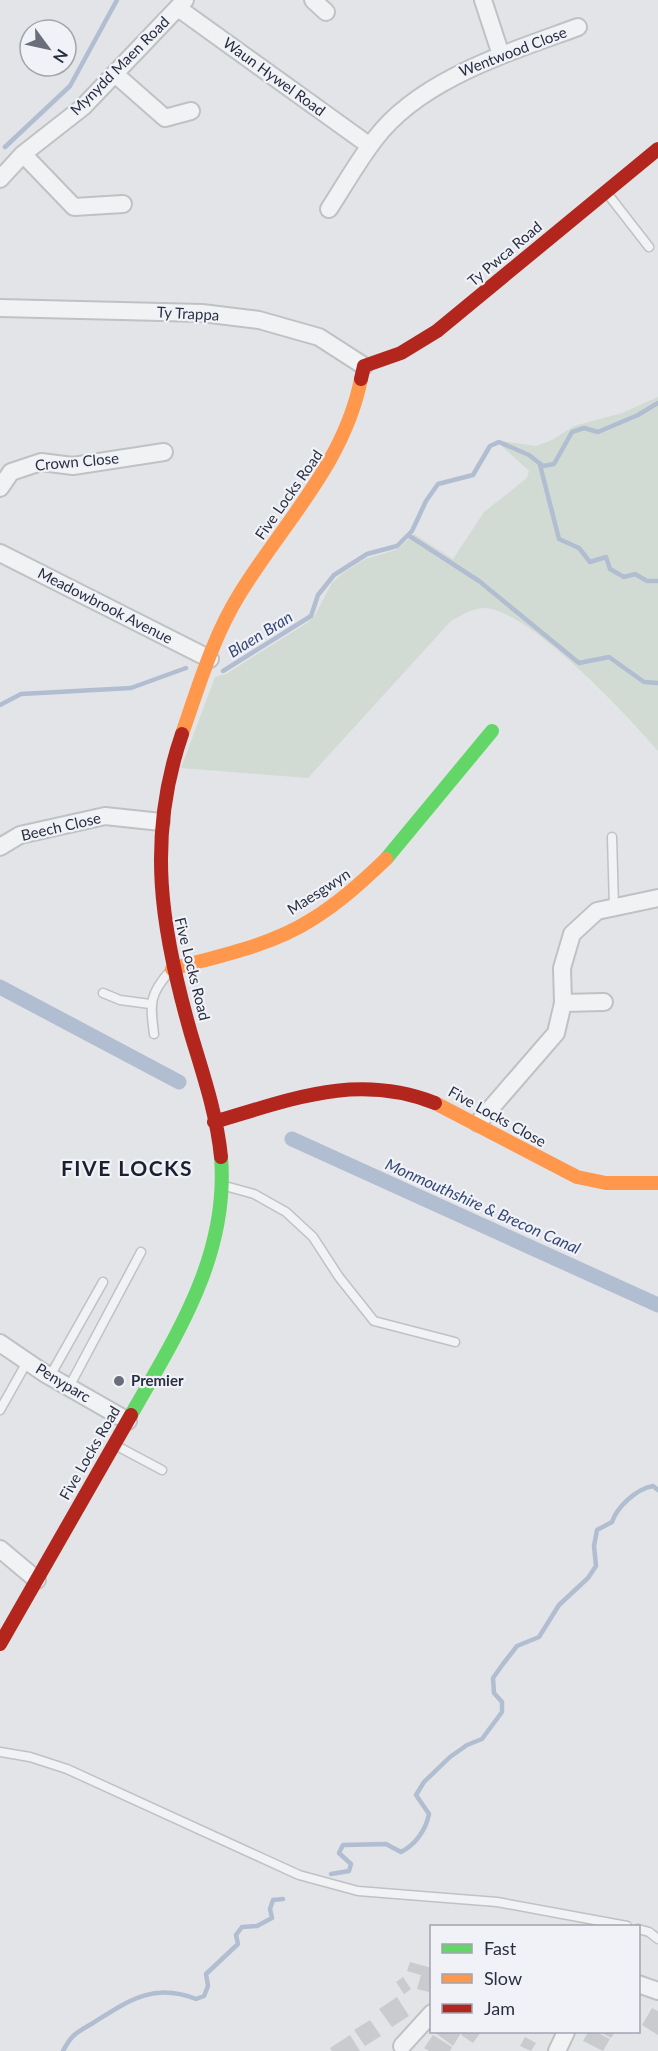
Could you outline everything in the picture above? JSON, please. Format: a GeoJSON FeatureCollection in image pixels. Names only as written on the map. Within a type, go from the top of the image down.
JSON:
{"type":"FeatureCollection","features":[{"type":"Feature","properties":{"kind":"street"},"geometry":{"type":"LineString","coordinates":[[313,0],[326,12]]}},
{"type":"Feature","properties":{"kind":"street"},"geometry":{"type":"LineString","coordinates":[[483,0],[501,55]]}},
{"type":"Feature","properties":{"kind":"street","name":"Mynydd Maen Road"},"geometry":{"type":"LineString","coordinates":[[0,179],[23,154],[83,107],[182,4]]}},
{"type":"Feature","properties":{"kind":"street","name":"Waun Hywel Road"},"geometry":{"type":"LineString","coordinates":[[182,4],[370,146]]}},
{"type":"Feature","properties":{"kind":"street","name":"Wentwood Close"},"geometry":{"type":"LineString","coordinates":[[329,209],[370,146],[402,114],[427,94],[452,76],[501,55],[578,27]]}},
{"type":"Feature","properties":{"kind":"street"},"geometry":{"type":"LineString","coordinates":[[115,74],[165,118],[191,111]]}},
{"type":"Feature","properties":{"kind":"street","name":"Ty Pwca Road"},"geometry":{"type":"LineString","coordinates":[[364,366],[383,363],[448,322],[605,190],[658,149]]}},
{"type":"Feature","properties":{"kind":"street"},"geometry":{"type":"LineString","coordinates":[[23,154],[74,207],[123,204]]}},
{"type":"Feature","properties":{"kind":"street","name":"Ty Trappa"},"geometry":{"type":"LineString","coordinates":[[0,308],[202,313],[259,320],[319,337],[364,366]]}},
{"type":"Feature","properties":{"kind":"street","name":"Five Locks Road"},"geometry":{"type":"LineString","coordinates":[[0,1644],[192,1308],[208,1263],[222,1185],[219,1143],[163,929],[161,822],[170,766],[210,659],[238,596],[318,486],[340,450],[361,391],[364,366]]}},
{"type":"Feature","properties":{"kind":"street","name":"Crown Close"},"geometry":{"type":"LineString","coordinates":[[0,488],[11,472],[41,462],[73,466],[164,452]]}},
{"type":"Feature","properties":{"kind":"street","name":"Meadowbrook Avenue"},"geometry":{"type":"LineString","coordinates":[[0,554],[210,659]]}},
{"type":"Feature","properties":{"kind":"street","name":"Maesgwyn"},"geometry":{"type":"LineString","coordinates":[[172,969],[259,943],[308,922],[356,891],[393,853],[492,731]]}},
{"type":"Feature","properties":{"kind":"street","name":"Beech Close"},"geometry":{"type":"LineString","coordinates":[[0,846],[20,835],[105,816],[161,822]]}},
{"type":"Feature","properties":{"kind":"street"},"geometry":{"type":"LineString","coordinates":[[478,1123],[556,1033],[563,1003],[562,968],[572,934],[597,911],[658,898]]}},
{"type":"Feature","properties":{"kind":"street"},"geometry":{"type":"LineString","coordinates":[[563,1003],[604,1002]]}},
{"type":"Feature","properties":{"kind":"street","name":"Five Locks Close"},"geometry":{"type":"LineString","coordinates":[[214,1122],[303,1094],[352,1087],[396,1091],[435,1101],[478,1123],[531,1155],[579,1177],[623,1185],[658,1183]]}},
{"type":"Feature","properties":{"kind":"street","name":"Penyparc"},"geometry":{"type":"LineString","coordinates":[[0,1343],[27,1362],[128,1421]]}},
{"type":"Feature","properties":{"kind":"street"},"geometry":{"type":"LineString","coordinates":[[0,1549],[37,1580]]}},
{"type":"Feature","properties":{"kind":"street"},"geometry":{"type":"LineString","coordinates":[[640,1984],[658,1991]]}},
{"type":"Feature","properties":{"kind":"street"},"geometry":{"type":"LineString","coordinates":[[401,2049],[430,2015]]}},
{"type":"Feature","properties":{"kind":"street"},"geometry":{"type":"LineString","coordinates":[[557,2051],[565,2033]]}},
{"type":"Feature","properties":{"kind":"lane"},"geometry":{"type":"LineString","coordinates":[[605,190],[649,247]]}},
{"type":"Feature","properties":{"kind":"lane"},"geometry":{"type":"LineString","coordinates":[[612,837],[614,907]]}},
{"type":"Feature","properties":{"kind":"lane"},"geometry":{"type":"LineString","coordinates":[[154,1034],[150,1004],[156,987],[172,969]]}},
{"type":"Feature","properties":{"kind":"lane"},"geometry":{"type":"LineString","coordinates":[[103,993],[120,1000],[150,1004]]}},
{"type":"Feature","properties":{"kind":"lane"},"geometry":{"type":"LineString","coordinates":[[222,1185],[254,1194],[286,1212],[313,1237],[339,1277],[374,1321],[455,1342]]}},
{"type":"Feature","properties":{"kind":"lane"},"geometry":{"type":"LineString","coordinates":[[69,1387],[141,1252]]}},
{"type":"Feature","properties":{"kind":"lane"},"geometry":{"type":"LineString","coordinates":[[50,1376],[103,1282]]}},
{"type":"Feature","properties":{"kind":"lane"},"geometry":{"type":"LineString","coordinates":[[0,1410],[27,1362]]}},
{"type":"Feature","properties":{"kind":"lane"},"geometry":{"type":"LineString","coordinates":[[114,1444],[162,1470]]}},
{"type":"Feature","properties":{"kind":"lane"},"geometry":{"type":"LineString","coordinates":[[0,1752],[30,1757],[67,1769],[299,1875],[358,1891],[497,1902],[622,1925]]}},
{"type":"Feature","properties":{"kind":"lane"},"geometry":{"type":"LineString","coordinates":[[640,1929],[649,1932],[658,1939]]}},
{"type":"Feature","properties":{"kind":"shaded area"},"geometry":{"type":"Polygon","coordinates":[[[658,397],[658,751],[602,691],[551,645],[527,626],[504,613],[481,608],[451,621],[308,778],[181,768],[215,677],[226,674],[307,623],[315,615],[332,583],[343,573],[365,559],[396,550],[414,534],[453,559],[484,512],[527,478],[529,471],[495,440],[536,446],[552,440],[574,426],[622,413],[658,397]]]}},
{"type":"Feature","properties":{"kind":"building"},"geometry":{"type":"Polygon","coordinates":[[[410,1962],[430,1967],[429,1992],[417,1989],[421,1975],[407,1971],[410,1962]]]}},
{"type":"Feature","properties":{"kind":"building"},"geometry":{"type":"Polygon","coordinates":[[[403,1977],[411,1989],[404,1994],[396,1982],[403,1977]]]}},
{"type":"Feature","properties":{"kind":"building"},"geometry":{"type":"Polygon","coordinates":[[[397,1997],[409,2016],[392,2027],[379,2009],[397,1997]]]}},
{"type":"Feature","properties":{"kind":"building"},"geometry":{"type":"Polygon","coordinates":[[[652,2008],[658,2011],[658,2035],[642,2025],[652,2008]]]}},
{"type":"Feature","properties":{"kind":"building"},"geometry":{"type":"Polygon","coordinates":[[[370,2020],[381,2036],[365,2046],[354,2030],[370,2020]]]}},
{"type":"Feature","properties":{"kind":"building"},"geometry":{"type":"Polygon","coordinates":[[[435,2033],[461,2033],[453,2046],[435,2033]]]}},
{"type":"Feature","properties":{"kind":"building"},"geometry":{"type":"Polygon","coordinates":[[[462,2033],[480,2033],[473,2043],[461,2035],[462,2033]]]}},
{"type":"Feature","properties":{"kind":"building"},"geometry":{"type":"Polygon","coordinates":[[[587,2033],[598,2033],[610,2039],[603,2051],[583,2041],[587,2033]]]}},
{"type":"Feature","properties":{"kind":"building"},"geometry":{"type":"Polygon","coordinates":[[[602,2033],[614,2033],[611,2038],[602,2033]]]}},
{"type":"Feature","properties":{"kind":"building"},"geometry":{"type":"Polygon","coordinates":[[[350,2035],[360,2051],[332,2051],[330,2048],[350,2035]]]}},
{"type":"Feature","properties":{"kind":"building"},"geometry":{"type":"Polygon","coordinates":[[[433,2035],[452,2047],[450,2051],[429,2051],[424,2048],[433,2035]]]}},
{"type":"Feature","properties":{"kind":"building"},"geometry":{"type":"Polygon","coordinates":[[[525,2037],[536,2043],[531,2051],[520,2046],[525,2037]]]}},
{"type":"Feature","properties":{"kind":"waterway"},"geometry":{"type":"LineString","coordinates":[[5,147],[70,86],[117,0]]}},
{"type":"Feature","properties":{"kind":"waterway","name":"Blaen Bran"},"geometry":{"type":"LineString","coordinates":[[223,671],[311,616],[318,595],[334,575],[367,554],[397,546],[412,531],[426,501],[438,484],[473,475],[490,446],[499,442],[529,455],[543,466],[554,464],[572,432],[584,428],[598,432],[638,415],[658,403]]}},
{"type":"Feature","properties":{"kind":"waterway"},"geometry":{"type":"LineString","coordinates":[[540,465],[559,539],[579,548],[590,562],[606,557],[610,569],[624,577],[635,574],[647,581],[658,581]]}},
{"type":"Feature","properties":{"kind":"waterway"},"geometry":{"type":"LineString","coordinates":[[408,535],[479,581],[579,663],[609,657],[644,682],[658,683]]}},
{"type":"Feature","properties":{"kind":"waterway","name":"Blaen Bran"},"geometry":{"type":"LineString","coordinates":[[0,705],[21,694],[131,688],[186,668]]}},
{"type":"Feature","properties":{"kind":"waterway"},"geometry":{"type":"LineString","coordinates":[[0,987],[179,1082]]}},
{"type":"Feature","properties":{"kind":"waterway","name":"Monmouthshire & Brecon Canal"},"geometry":{"type":"LineString","coordinates":[[292,1139],[658,1305]]}},
{"type":"Feature","properties":{"kind":"waterway"},"geometry":{"type":"LineString","coordinates":[[331,1874],[349,1871],[351,1864],[339,1853],[343,1845],[386,1844],[401,1852],[415,1841],[423,1831],[429,1814],[416,1795],[424,1782],[450,1757],[467,1745],[482,1739],[502,1712],[502,1702],[494,1693],[493,1678],[517,1646],[539,1637],[559,1605],[588,1578],[596,1566],[594,1546],[597,1530],[612,1522],[618,1510],[640,1491],[653,1486],[658,1490]]}},
{"type":"Feature","properties":{"kind":"waterway"},"geometry":{"type":"LineString","coordinates":[[63,2051],[78,2032],[142,1996],[167,1992],[196,1999],[204,1996],[208,1986],[206,1974],[238,1944],[236,1935],[242,1927],[257,1926],[272,1918],[270,1909],[273,1900],[283,1899]]}},
{"type":"Feature","properties":{"kind":"traffic: fast"},"geometry":{"type":"LineString","coordinates":[[386,859],[492,731]]}},
{"type":"Feature","properties":{"kind":"traffic: fast"},"geometry":{"type":"LineString","coordinates":[[131,1415],[182,1324],[208,1260],[217,1227],[221,1193],[221,1157]]}},
{"type":"Feature","properties":{"kind":"traffic: slow"},"geometry":{"type":"LineString","coordinates":[[182,734],[221,628],[256,569],[327,466],[353,410],[361,379]]}},
{"type":"Feature","properties":{"kind":"traffic: slow"},"geometry":{"type":"LineString","coordinates":[[172,969],[261,944],[295,929],[341,899],[386,859]]}},
{"type":"Feature","properties":{"kind":"traffic: slow"},"geometry":{"type":"LineString","coordinates":[[435,1103],[577,1177],[606,1183],[658,1183]]}},
{"type":"Feature","properties":{"kind":"traffic: jam"},"geometry":{"type":"LineString","coordinates":[[361,379],[364,366],[401,353],[437,331],[658,149]]}},
{"type":"Feature","properties":{"kind":"traffic: jam"},"geometry":{"type":"LineString","coordinates":[[182,734],[164,810],[161,847],[165,921],[181,995],[213,1110],[221,1157]]}},
{"type":"Feature","properties":{"kind":"traffic: jam"},"geometry":{"type":"LineString","coordinates":[[214,1122],[296,1098],[350,1090],[378,1090],[406,1094],[435,1103]]}},
{"type":"Feature","properties":{"kind":"traffic: jam"},"geometry":{"type":"LineString","coordinates":[[0,1644],[131,1415]]}},
{"type":"Feature","properties":{"kind":"place","name":"Premier"},"geometry":{"type":"Point","coordinates":[119,1381]}},
{"type":"Feature","properties":{"kind":"district","name":"FIVE LOCKS"},"geometry":{"type":"Point","coordinates":[127,1169]}}]}
